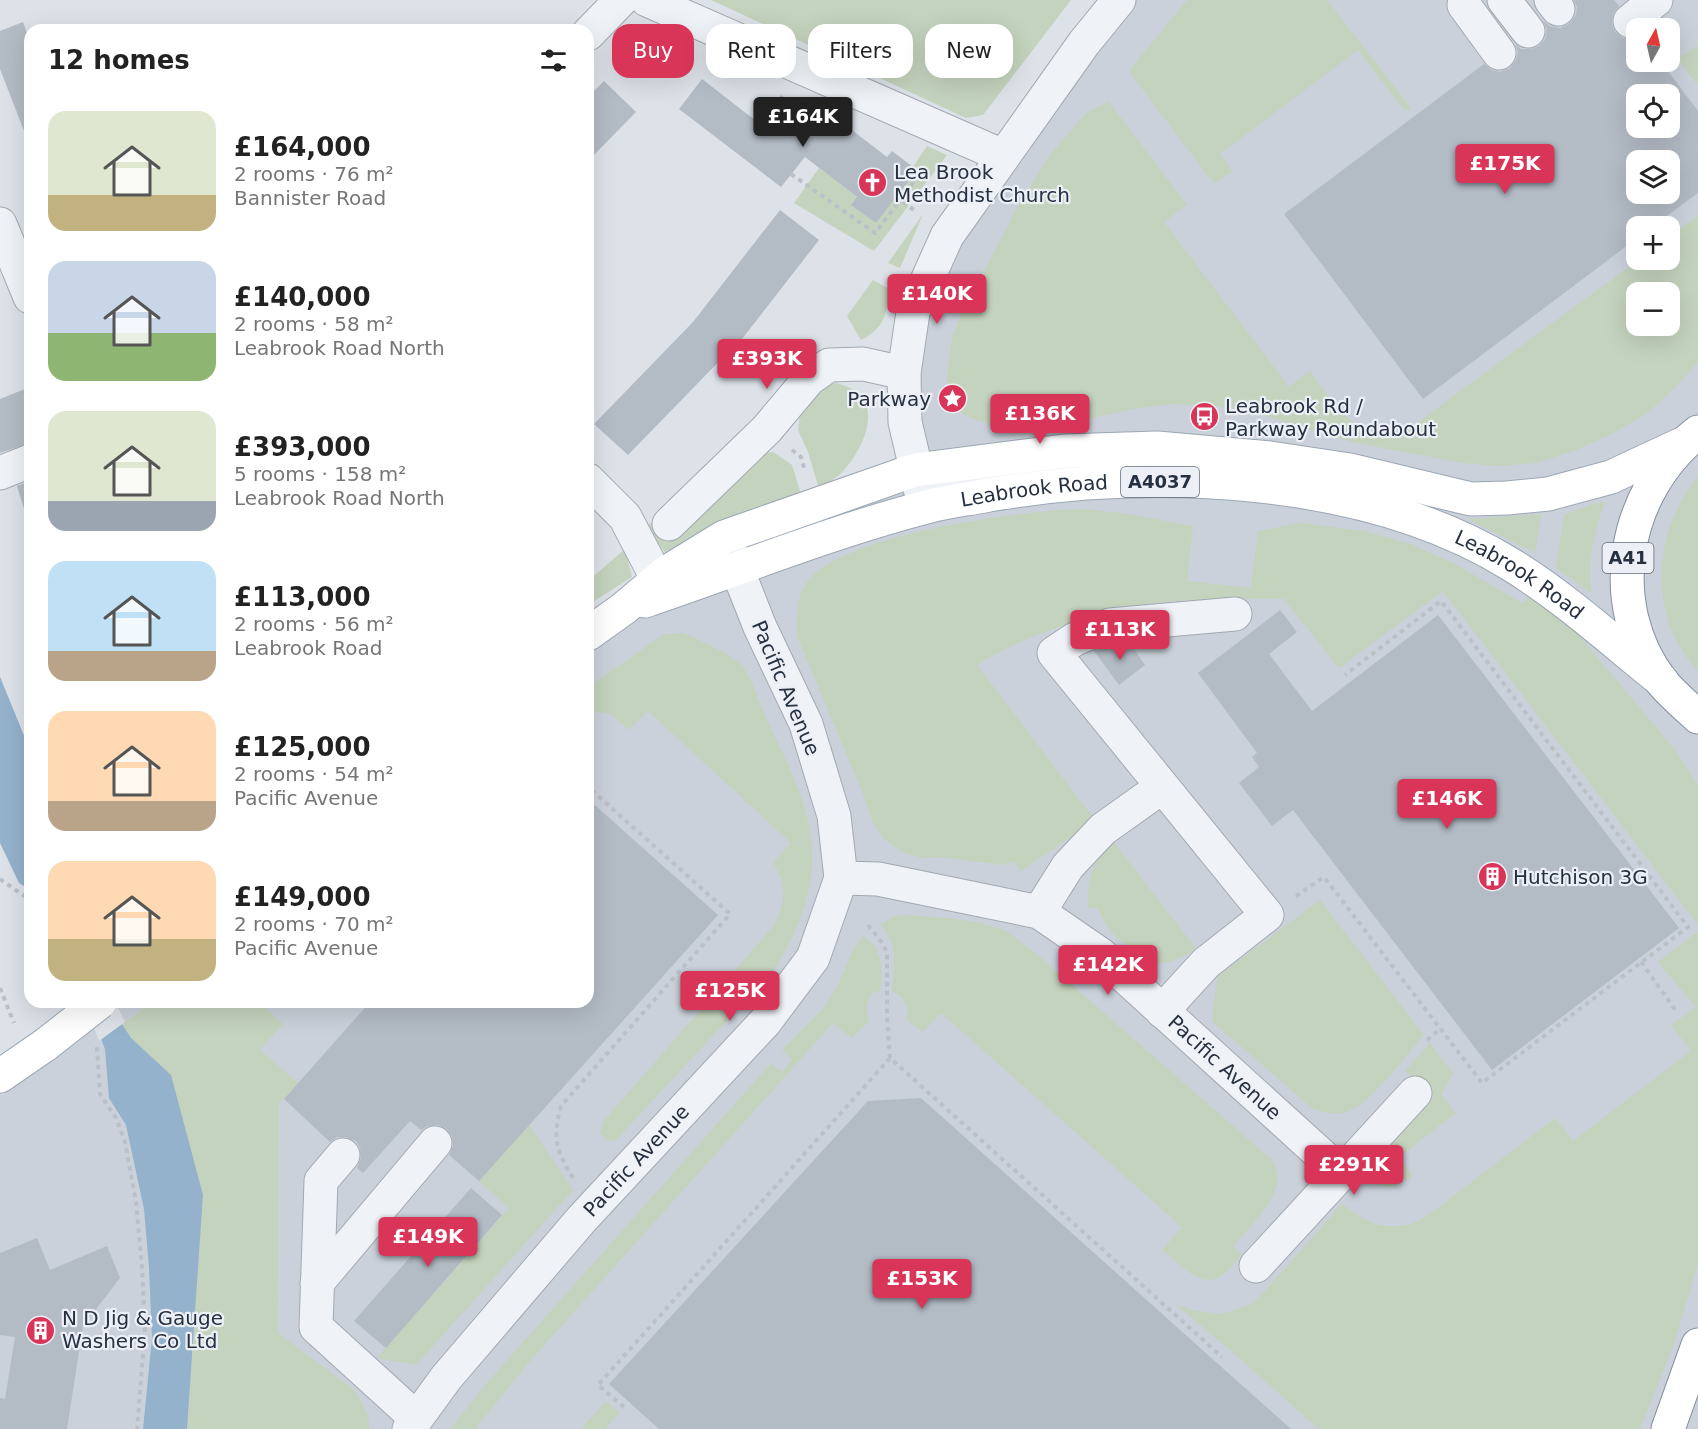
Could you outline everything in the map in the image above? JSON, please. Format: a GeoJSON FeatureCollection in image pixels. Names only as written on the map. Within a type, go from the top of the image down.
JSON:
{"type":"FeatureCollection","features":[{"type":"Feature","properties":{"kind":"main road","name":"Leabrook Road"},"geometry":{"type":"LineString","coordinates":[[594,630],[658,580],[724,537],[1064,451],[1157,448],[1270,458],[1350,470],[1471,499],[1548,494],[1611,477],[1691,437]]}},
{"type":"Feature","properties":{"kind":"main road","name":"A41"},"geometry":{"type":"LineString","coordinates":[[1691,437],[1653,481],[1636,518],[1629,548],[1627,581],[1631,613],[1642,647],[1662,681],[1698,717]]}},
{"type":"Feature","properties":{"kind":"main road","name":"Leabrook Road"},"geometry":{"type":"LineString","coordinates":[[623,609],[826,537],[920,489],[1225,482],[1308,493],[1383,509],[1451,534],[1509,563],[1532,579],[1662,681]]}},
{"type":"Feature","properties":{"kind":"main road"},"geometry":{"type":"LineString","coordinates":[[0,1076],[92,1008]]}},
{"type":"Feature","properties":{"kind":"main road"},"geometry":{"type":"LineString","coordinates":[[1668,1429],[1698,1345]]}},
{"type":"Feature","properties":{"kind":"street"},"geometry":{"type":"LineString","coordinates":[[594,28],[621,0]]}},
{"type":"Feature","properties":{"kind":"street"},"geometry":{"type":"LineString","coordinates":[[646,0],[1003,156]]}},
{"type":"Feature","properties":{"kind":"street"},"geometry":{"type":"LineString","coordinates":[[920,489],[906,422],[904,373],[913,312],[947,236],[1084,44],[1119,0]]}},
{"type":"Feature","properties":{"kind":"street"},"geometry":{"type":"LineString","coordinates":[[1504,0],[1528,31]]}},
{"type":"Feature","properties":{"kind":"street"},"geometry":{"type":"LineString","coordinates":[[1634,18],[1656,0]]}},
{"type":"Feature","properties":{"kind":"street"},"geometry":{"type":"LineString","coordinates":[[1661,0],[1666,6],[1668,0]]}},
{"type":"Feature","properties":{"kind":"street"},"geometry":{"type":"LineString","coordinates":[[1465,2],[1499,53]]}},
{"type":"Feature","properties":{"kind":"street"},"geometry":{"type":"LineString","coordinates":[[0,224],[24,282]]}},
{"type":"Feature","properties":{"kind":"street"},"geometry":{"type":"LineString","coordinates":[[669,524],[767,429],[809,379],[829,365],[863,364],[904,373]]}},
{"type":"Feature","properties":{"kind":"street"},"geometry":{"type":"LineString","coordinates":[[0,473],[24,463]]}},
{"type":"Feature","properties":{"kind":"street"},"geometry":{"type":"LineString","coordinates":[[594,486],[626,517],[658,580]]}},
{"type":"Feature","properties":{"kind":"street","name":"Pacific Avenue"},"geometry":{"type":"LineString","coordinates":[[413,1424],[446,1378],[580,1220],[765,1022],[813,958],[841,878],[834,816],[806,724],[760,627],[724,537]]}},
{"type":"Feature","properties":{"kind":"street"},"geometry":{"type":"LineString","coordinates":[[1162,1011],[1206,963],[1267,915],[1054,653],[1075,639],[1110,625],[1235,614]]}},
{"type":"Feature","properties":{"kind":"street"},"geometry":{"type":"LineString","coordinates":[[1039,912],[1068,866],[1103,829],[1162,787]]}},
{"type":"Feature","properties":{"kind":"street","name":"Pacific Avenue"},"geometry":{"type":"LineString","coordinates":[[841,878],[878,879],[1039,912],[1100,954],[1341,1173]]}},
{"type":"Feature","properties":{"kind":"street"},"geometry":{"type":"LineString","coordinates":[[1256,1266],[1415,1093]]}},
{"type":"Feature","properties":{"kind":"street"},"geometry":{"type":"LineString","coordinates":[[318,1283],[435,1143]]}},
{"type":"Feature","properties":{"kind":"street"},"geometry":{"type":"LineString","coordinates":[[343,1155],[321,1181],[316,1327],[413,1424]]}},
{"type":"Feature","properties":{"kind":"path"},"geometry":{"type":"LineString","coordinates":[[791,174],[875,233],[898,198],[919,175]]}},
{"type":"Feature","properties":{"kind":"path"},"geometry":{"type":"LineString","coordinates":[[898,198],[915,210]]}},
{"type":"Feature","properties":{"kind":"path"},"geometry":{"type":"LineString","coordinates":[[1267,915],[1324,878],[1482,1083],[1688,927],[1441,602],[1345,675]]}},
{"type":"Feature","properties":{"kind":"path"},"geometry":{"type":"LineString","coordinates":[[575,1182],[556,1144],[555,1125],[561,1106],[730,914],[594,792]]}},
{"type":"Feature","properties":{"kind":"path"},"geometry":{"type":"LineString","coordinates":[[0,879],[24,896]]}},
{"type":"Feature","properties":{"kind":"path"},"geometry":{"type":"LineString","coordinates":[[868,925],[887,952],[890,1058],[1222,1357]]}},
{"type":"Feature","properties":{"kind":"path"},"geometry":{"type":"LineString","coordinates":[[1641,962],[1676,1011]]}},
{"type":"Feature","properties":{"kind":"path"},"geometry":{"type":"LineString","coordinates":[[1427,1040],[1440,1029]]}},
{"type":"Feature","properties":{"kind":"path"},"geometry":{"type":"LineString","coordinates":[[94,1041],[98,1051],[100,1094],[116,1118],[125,1142],[136,1202],[145,1330],[137,1429]]}},
{"type":"Feature","properties":{"kind":"path"},"geometry":{"type":"LineString","coordinates":[[624,1407],[598,1384],[890,1058]]}},
{"type":"Feature","properties":{"kind":"shaded area"},"geometry":{"type":"Polygon","coordinates":[[[1119,0],[1698,0],[1698,1429],[0,1429],[0,1076],[92,1008],[594,1008],[594,629],[667,572],[915,470],[913,312],[1119,0]]]}},
{"type":"Feature","properties":{"kind":"green space"},"geometry":{"type":"Polygon","coordinates":[[[711,0],[1071,0],[1013,76],[1013,24],[925,24],[925,78],[1011,78],[983,115],[966,118],[880,78],[913,78],[913,24],[808,24],[808,45],[796,39],[796,24],[763,24],[711,0]]]}},
{"type":"Feature","properties":{"kind":"green space"},"geometry":{"type":"Polygon","coordinates":[[[1187,0],[1327,0],[1411,108],[1405,111],[1358,50],[1220,154],[1232,171],[1214,184],[1129,71],[1187,0]]]}},
{"type":"Feature","properties":{"kind":"green space"},"geometry":{"type":"Polygon","coordinates":[[[1698,45],[1698,86],[1680,62],[1680,58],[1698,45]]]}},
{"type":"Feature","properties":{"kind":"green space"},"geometry":{"type":"Polygon","coordinates":[[[1109,102],[1187,205],[1164,222],[1289,387],[1310,371],[1342,412],[1362,428],[1374,433],[1390,434],[1417,423],[1626,269],[1680,270],[1680,228],[1698,215],[1698,362],[1675,388],[1646,414],[1577,450],[1536,463],[1498,466],[1463,463],[1356,443],[1244,410],[1211,406],[1171,404],[1133,409],[1044,427],[1000,427],[976,420],[963,414],[952,399],[947,380],[952,337],[962,313],[1022,199],[1050,155],[1087,112],[1109,102]]]}},
{"type":"Feature","properties":{"kind":"green space"},"geometry":{"type":"Polygon","coordinates":[[[927,146],[947,155],[874,251],[794,203],[819,168],[857,197],[852,205],[917,170],[913,167],[927,146]]]}},
{"type":"Feature","properties":{"kind":"green space"},"geometry":{"type":"Polygon","coordinates":[[[923,214],[900,268],[888,263],[923,214]]]}},
{"type":"Feature","properties":{"kind":"green space"},"geometry":{"type":"Polygon","coordinates":[[[873,280],[891,290],[880,325],[861,340],[847,316],[873,280]]]}},
{"type":"Feature","properties":{"kind":"green space"},"geometry":{"type":"Polygon","coordinates":[[[835,383],[851,388],[861,397],[867,407],[868,419],[866,432],[854,458],[839,475],[819,489],[808,452],[798,430],[800,415],[820,387],[835,383]]]}},
{"type":"Feature","properties":{"kind":"green space"},"geometry":{"type":"Polygon","coordinates":[[[773,452],[792,465],[801,494],[667,555],[645,527],[763,453],[773,452]]]}},
{"type":"Feature","properties":{"kind":"green space"},"geometry":{"type":"Polygon","coordinates":[[[1698,477],[1698,671],[1681,649],[1670,626],[1663,600],[1662,574],[1664,548],[1671,523],[1698,477]]]}},
{"type":"Feature","properties":{"kind":"green space"},"geometry":{"type":"Polygon","coordinates":[[[1605,502],[1592,547],[1591,593],[1556,568],[1564,515],[1592,504],[1605,502]]]}},
{"type":"Feature","properties":{"kind":"green space"},"geometry":{"type":"Polygon","coordinates":[[[1081,509],[1122,513],[1193,526],[1187,581],[1251,588],[1258,531],[1301,523],[1364,531],[1411,544],[1457,565],[1522,603],[1532,593],[1572,627],[1675,750],[1698,786],[1698,925],[1443,591],[1339,668],[1284,599],[1194,600],[1142,605],[1067,624],[995,654],[977,665],[1095,820],[1020,872],[1014,861],[1003,865],[939,857],[921,858],[902,852],[884,839],[873,823],[797,636],[798,605],[804,587],[822,569],[851,553],[889,540],[975,521],[1081,509]]]}},
{"type":"Feature","properties":{"kind":"green space"},"geometry":{"type":"Polygon","coordinates":[[[1541,514],[1535,553],[1467,519],[1541,514]]]}},
{"type":"Feature","properties":{"kind":"green space"},"geometry":{"type":"Polygon","coordinates":[[[625,549],[632,577],[594,601],[594,576],[625,549]]]}},
{"type":"Feature","properties":{"kind":"green space"},"geometry":{"type":"Polygon","coordinates":[[[683,633],[715,648],[732,657],[749,676],[803,804],[812,844],[811,879],[800,920],[773,971],[615,1141],[607,1140],[600,1133],[603,1122],[775,924],[783,900],[783,886],[773,863],[791,843],[648,711],[629,730],[609,713],[594,712],[594,683],[664,634],[683,633]]]}},
{"type":"Feature","properties":{"kind":"green space"},"geometry":{"type":"Polygon","coordinates":[[[1112,840],[1197,950],[1167,963],[1146,963],[1147,954],[1123,943],[1106,925],[1097,908],[1088,908],[1092,872],[1112,840]]]}},
{"type":"Feature","properties":{"kind":"green space"},"geometry":{"type":"Polygon","coordinates":[[[1320,900],[1424,1035],[1368,1098],[1349,1111],[1340,1113],[1313,1109],[1212,1021],[1217,977],[1320,900]]]}},
{"type":"Feature","properties":{"kind":"green space"},"geometry":{"type":"Polygon","coordinates":[[[894,916],[970,921],[994,927],[1012,935],[1272,1160],[1277,1178],[1275,1192],[1259,1217],[1233,1247],[1242,1254],[1225,1273],[1218,1278],[1203,1279],[1188,1272],[1162,1250],[1182,1227],[941,1013],[923,1032],[906,1019],[905,1002],[892,991],[893,948],[880,925],[894,916]]]}},
{"type":"Feature","properties":{"kind":"green space"},"geometry":{"type":"Polygon","coordinates":[[[1698,931],[1698,1264],[1673,1346],[1640,1429],[1319,1429],[1175,1304],[1192,1310],[1222,1314],[1253,1304],[1342,1204],[1373,1223],[1391,1226],[1410,1224],[1434,1211],[1555,1118],[1573,1141],[1691,1051],[1671,1025],[1696,1007],[1658,962],[1698,931]]]}},
{"type":"Feature","properties":{"kind":"green space"},"geometry":{"type":"Polygon","coordinates":[[[864,936],[875,947],[881,967],[880,991],[873,992],[866,1005],[869,1021],[852,1038],[833,1023],[530,1361],[475,1429],[450,1429],[487,1383],[771,1063],[782,1072],[792,1060],[782,1050],[825,1006],[837,987],[853,950],[864,936]]]}},
{"type":"Feature","properties":{"kind":"green space"},"geometry":{"type":"Polygon","coordinates":[[[145,1008],[265,1008],[283,1024],[260,1050],[298,1083],[279,1104],[278,1333],[353,1389],[367,1413],[369,1429],[187,1429],[203,1195],[131,1038],[122,1024],[145,1008]]]}},
{"type":"Feature","properties":{"kind":"green space"},"geometry":{"type":"Polygon","coordinates":[[[1430,1043],[1453,1074],[1441,1095],[1456,1113],[1399,1157],[1413,1176],[1393,1186],[1376,1184],[1363,1174],[1434,1098],[1405,1071],[1430,1043]]]}},
{"type":"Feature","properties":{"kind":"green space"},"geometry":{"type":"Polygon","coordinates":[[[529,1125],[573,1190],[416,1365],[377,1358],[509,1208],[479,1181],[529,1125]]]}},
{"type":"Feature","properties":{"kind":"green space"},"geometry":{"type":"Polygon","coordinates":[[[606,1401],[619,1413],[605,1429],[581,1429],[606,1401]]]}},
{"type":"Feature","properties":{"kind":"water"},"geometry":{"type":"Polygon","coordinates":[[[0,677],[24,735],[24,886],[19,883],[0,843],[0,677]]]}},
{"type":"Feature","properties":{"kind":"water"},"geometry":{"type":"Polygon","coordinates":[[[89,1008],[97,1008],[122,1024],[131,1038],[171,1075],[203,1195],[187,1429],[143,1429],[152,1338],[144,1209],[126,1125],[109,1098],[105,1049],[89,1008]]]}},
{"type":"Feature","properties":{"kind":"pier"},"geometry":{"type":"Polygon","coordinates":[[[86,1008],[118,1008],[125,1022],[99,1041],[86,1008]]]}},
{"type":"Feature","properties":{"kind":"building"},"geometry":{"type":"Polygon","coordinates":[[[1574,0],[1614,0],[1619,6],[1613,14],[1612,24],[1615,32],[1626,38],[1626,72],[1669,72],[1678,84],[1626,84],[1626,138],[1680,138],[1680,87],[1698,111],[1698,193],[1667,216],[1626,216],[1626,247],[1423,399],[1284,214],[1484,64],[1491,70],[1500,72],[1510,68],[1518,52],[1515,44],[1521,49],[1531,49],[1539,46],[1545,39],[1547,29],[1543,21],[1550,26],[1560,28],[1570,23],[1576,15],[1577,7],[1574,0]]]}},
{"type":"Feature","properties":{"kind":"building"},"geometry":{"type":"Polygon","coordinates":[[[23,22],[24,25],[24,131],[0,69],[0,31],[23,22]]]}},
{"type":"Feature","properties":{"kind":"building"},"geometry":{"type":"Polygon","coordinates":[[[702,79],[760,124],[781,95],[826,130],[835,117],[887,157],[892,151],[917,170],[876,223],[851,205],[857,197],[805,157],[781,187],[679,109],[702,79]]]}},
{"type":"Feature","properties":{"kind":"building"},"geometry":{"type":"Polygon","coordinates":[[[604,81],[636,112],[594,155],[594,91],[604,81]]]}},
{"type":"Feature","properties":{"kind":"building"},"geometry":{"type":"Polygon","coordinates":[[[780,210],[819,240],[735,348],[733,347],[628,455],[594,424],[693,322],[780,210]]]}},
{"type":"Feature","properties":{"kind":"building"},"geometry":{"type":"Polygon","coordinates":[[[24,389],[24,445],[0,453],[0,399],[24,389]]]}},
{"type":"Feature","properties":{"kind":"building"},"geometry":{"type":"Polygon","coordinates":[[[24,483],[24,509],[17,486],[24,483]]]}},
{"type":"Feature","properties":{"kind":"building","name":"Hutchison 3G"},"geometry":{"type":"Polygon","coordinates":[[[1280,610],[1297,632],[1269,654],[1312,711],[1438,615],[1679,928],[1492,1070],[1293,810],[1272,826],[1239,783],[1259,767],[1252,757],[1257,753],[1198,673],[1280,610]]]}},
{"type":"Feature","properties":{"kind":"building"},"geometry":{"type":"Polygon","coordinates":[[[1129,642],[1145,665],[1119,685],[1094,651],[1114,643],[1129,642]]]}},
{"type":"Feature","properties":{"kind":"building"},"geometry":{"type":"Polygon","coordinates":[[[594,804],[718,915],[479,1181],[449,1155],[453,1146],[452,1136],[447,1129],[438,1125],[428,1126],[421,1130],[410,1121],[363,1173],[357,1168],[361,1158],[360,1148],[356,1141],[346,1137],[337,1137],[330,1142],[284,1099],[365,1008],[594,1008],[594,804]]]}},
{"type":"Feature","properties":{"kind":"building"},"geometry":{"type":"Polygon","coordinates":[[[921,1098],[1291,1429],[659,1429],[609,1384],[868,1101],[921,1098]]]}},
{"type":"Feature","properties":{"kind":"building"},"geometry":{"type":"Polygon","coordinates":[[[471,1188],[502,1215],[386,1348],[354,1321],[471,1188]]]}},
{"type":"Feature","properties":{"kind":"building","name":"N D Jig & Gauge Washers Co Ltd"},"geometry":{"type":"Polygon","coordinates":[[[37,1238],[50,1270],[107,1246],[120,1278],[83,1326],[67,1429],[0,1429],[0,1398],[5,1399],[15,1337],[0,1335],[0,1253],[37,1238]]]}},
{"type":"Feature","properties":{"kind":"place","name":"Lea Brook Methodist Church"},"geometry":{"type":"Point","coordinates":[873,183]}},
{"type":"Feature","properties":{"kind":"place","name":"Parkway"},"geometry":{"type":"Point","coordinates":[952,399]}},
{"type":"Feature","properties":{"kind":"place","name":"Leabrook Rd / Parkway Roundabout"},"geometry":{"type":"Point","coordinates":[1204,417]}},
{"type":"Feature","properties":{"kind":"place","name":"Hutchison 3G"},"geometry":{"type":"Point","coordinates":[1492,877]}},
{"type":"Feature","properties":{"kind":"place","name":"N D Jig & Gauge Washers Co Ltd"},"geometry":{"type":"Point","coordinates":[41,1330]}}]}
